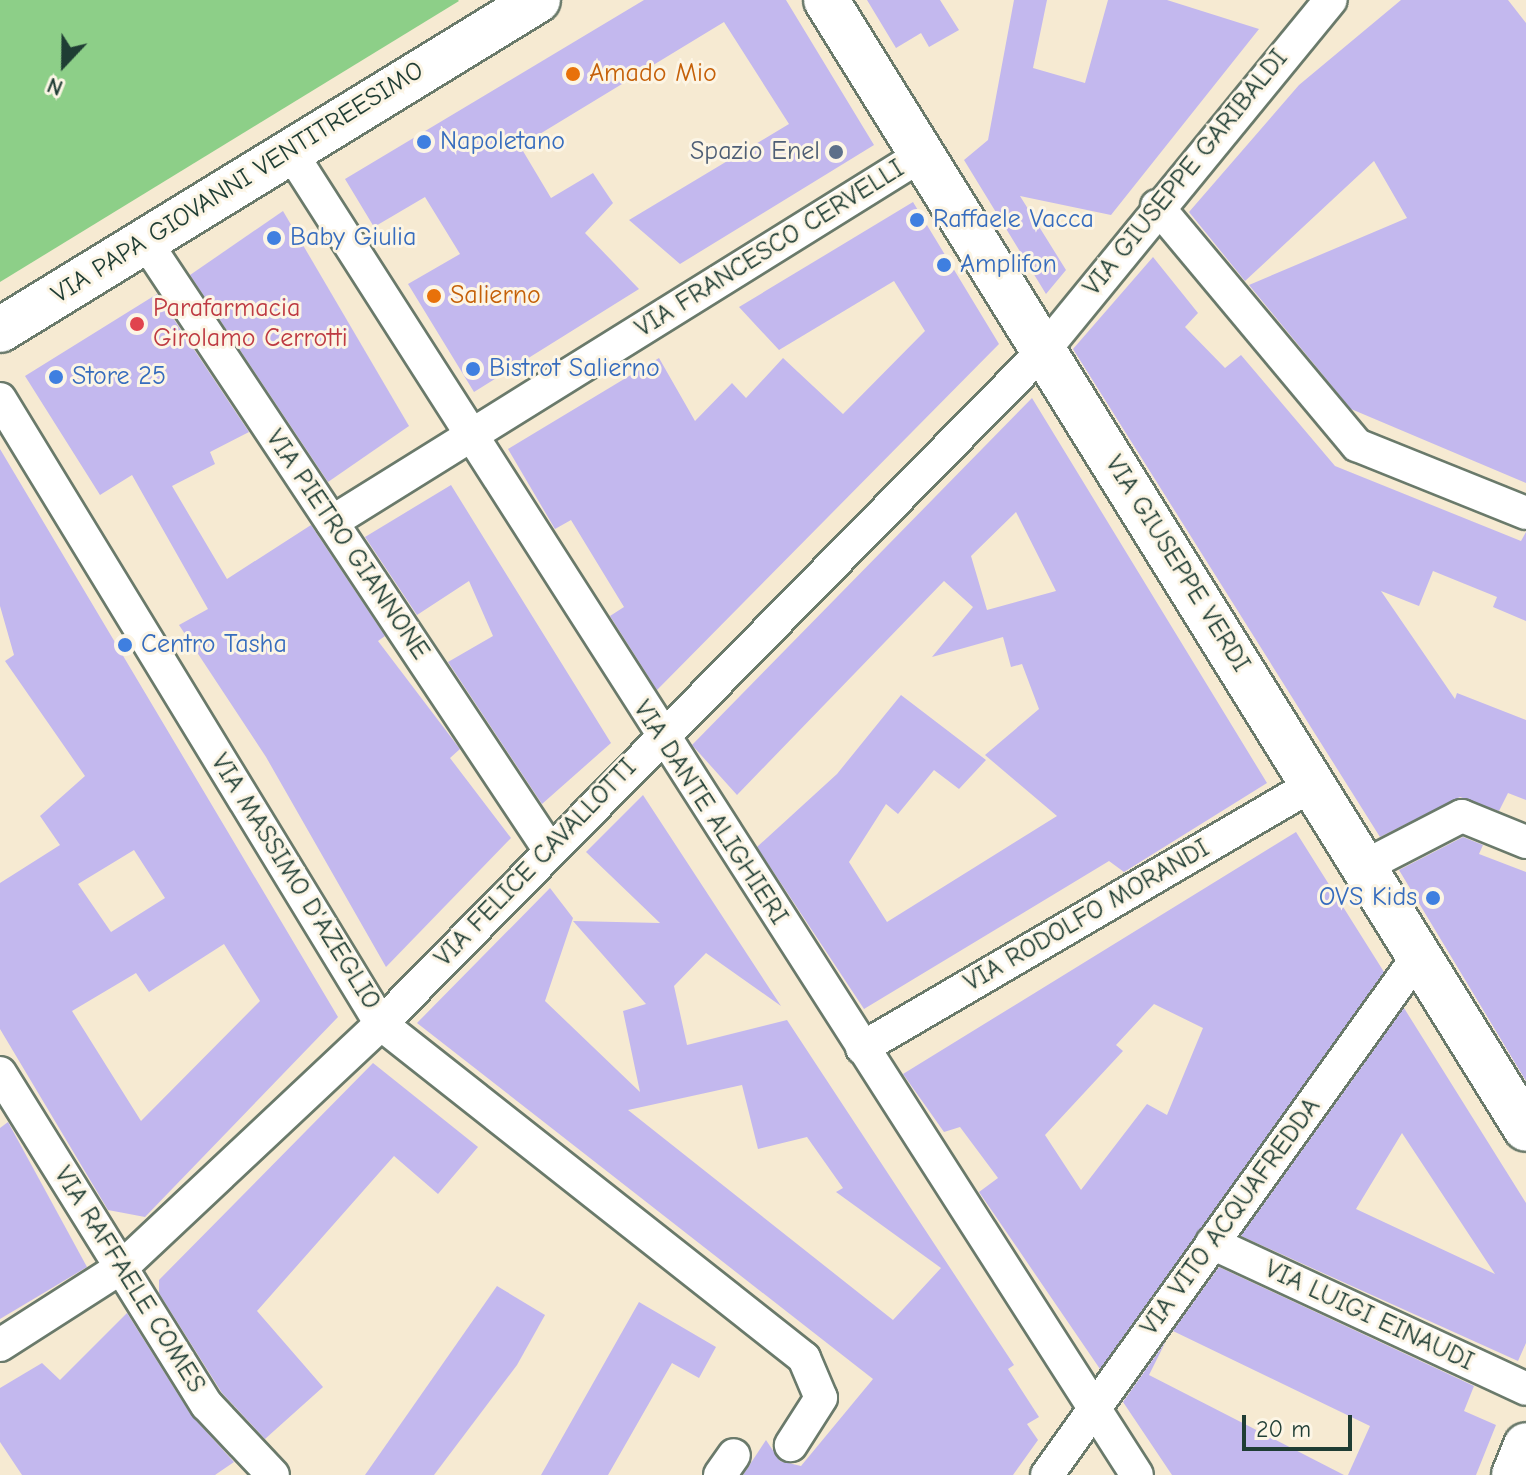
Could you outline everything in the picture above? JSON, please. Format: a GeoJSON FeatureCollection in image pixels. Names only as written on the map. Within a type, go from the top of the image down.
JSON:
{"type":"FeatureCollection","features":[{"type":"Feature","properties":{"kind":"street","name":"VIA PAPA GIOVANNI VENTITREESIMO"},"geometry":{"type":"LineString","coordinates":[[0,330],[145,241],[480,18],[538,0]]}},
{"type":"Feature","properties":{"kind":"street","name":"VIA GIUSEPPE VERDI"},"geometry":{"type":"LineString","coordinates":[[826,0],[1045,349],[1363,867],[1416,959],[1526,1129]]}},
{"type":"Feature","properties":{"kind":"street","name":"VIA GIUSEPPE GARIBALDI"},"geometry":{"type":"LineString","coordinates":[[1045,349],[1317,2]]}},
{"type":"Feature","properties":{"kind":"street","name":"VIA DANTE ALIGHIERI"},"geometry":{"type":"LineString","coordinates":[[288,148],[659,734],[1137,1475]]}},
{"type":"Feature","properties":{"kind":"street","name":"VIA FRANCESCO CERVELLI"},"geometry":{"type":"LineString","coordinates":[[332,522],[923,154]]}},
{"type":"Feature","properties":{"kind":"street"},"geometry":{"type":"LineString","coordinates":[[1157,206],[1357,445],[1526,513]]}},
{"type":"Feature","properties":{"kind":"street","name":"VIA PIETRO GIANNONE"},"geometry":{"type":"LineString","coordinates":[[145,241],[549,849]]}},
{"type":"Feature","properties":{"kind":"street","name":"VIA FELICE CAVALLOTTI"},"geometry":{"type":"LineString","coordinates":[[0,1345],[122,1267],[381,1024],[659,734],[1045,349]]}},
{"type":"Feature","properties":{"kind":"street","name":"VIA MASSIMO D'AZEGLIO"},"geometry":{"type":"LineString","coordinates":[[0,399],[381,1024],[804,1358],[821,1398],[791,1445]]}},
{"type":"Feature","properties":{"kind":"street","name":"VIA RODOLFO MORANDI"},"geometry":{"type":"LineString","coordinates":[[862,1048],[1312,785]]}},
{"type":"Feature","properties":{"kind":"street"},"geometry":{"type":"LineString","coordinates":[[1363,867],[1462,816],[1526,842]]}},
{"type":"Feature","properties":{"kind":"street","name":"VIA VITO ACQUAFREDDA"},"geometry":{"type":"LineString","coordinates":[[1047,1475],[1416,959]]}},
{"type":"Feature","properties":{"kind":"street","name":"VIA RAFFAELE COMES"},"geometry":{"type":"LineString","coordinates":[[4,1087],[122,1267],[207,1405],[261,1472]]}},
{"type":"Feature","properties":{"kind":"street","name":"VIA LUIGI EINAUDI"},"geometry":{"type":"LineString","coordinates":[[1212,1243],[1526,1389]]}},
{"type":"Feature","properties":{"kind":"street"},"geometry":{"type":"LineString","coordinates":[[1514,1475],[1526,1445]]}},
{"type":"Feature","properties":{"kind":"green space"},"geometry":{"type":"Polygon","coordinates":[[[0,0],[458,0],[459,1],[0,282],[0,0]]]}},
{"type":"Feature","properties":{"kind":"building"},"geometry":{"type":"Polygon","coordinates":[[[644,0],[786,0],[874,145],[680,264],[629,220],[789,124],[724,22],[520,146],[551,198],[593,173],[613,203],[585,233],[639,289],[474,392],[408,284],[460,254],[425,197],[374,227],[345,179],[644,0]]]}},
{"type":"Feature","properties":{"kind":"building"},"geometry":{"type":"Polygon","coordinates":[[[867,0],[940,0],[959,30],[929,47],[921,33],[896,48],[867,0]]]}},
{"type":"Feature","properties":{"kind":"building"},"geometry":{"type":"Polygon","coordinates":[[[1014,0],[1047,0],[1033,68],[1085,83],[1108,0],[1167,0],[1259,29],[1111,215],[1020,196],[1066,270],[1046,294],[964,160],[988,140],[1014,0]]]}},
{"type":"Feature","properties":{"kind":"building"},"geometry":{"type":"Polygon","coordinates":[[[1401,0],[1508,0],[1526,23],[1526,483],[1351,409],[1249,285],[1407,218],[1374,161],[1245,281],[1189,212],[1299,85],[1401,0]]]}},
{"type":"Feature","properties":{"kind":"building"},"geometry":{"type":"Polygon","coordinates":[[[913,202],[999,344],[657,690],[610,616],[624,607],[571,520],[555,529],[508,449],[659,358],[695,421],[732,383],[746,398],[783,358],[843,414],[925,331],[894,281],[779,350],[739,307],[913,202]]]}},
{"type":"Feature","properties":{"kind":"building"},"geometry":{"type":"Polygon","coordinates":[[[283,211],[409,426],[328,482],[190,275],[283,211]]]}},
{"type":"Feature","properties":{"kind":"building"},"geometry":{"type":"Polygon","coordinates":[[[1153,257],[1198,313],[1185,327],[1225,368],[1241,355],[1335,466],[1521,541],[1526,532],[1526,621],[1493,607],[1497,597],[1433,571],[1419,606],[1381,591],[1455,699],[1457,693],[1526,720],[1526,800],[1508,793],[1499,811],[1460,797],[1380,837],[1073,349],[1153,257]]]}},
{"type":"Feature","properties":{"kind":"building"},"geometry":{"type":"Polygon","coordinates":[[[157,294],[249,432],[210,452],[215,464],[172,486],[227,579],[311,525],[385,636],[378,641],[460,749],[450,758],[511,838],[386,967],[266,757],[179,625],[208,609],[132,475],[100,495],[25,376],[157,294]]]}},
{"type":"Feature","properties":{"kind":"building"},"geometry":{"type":"Polygon","coordinates":[[[1032,398],[1267,783],[1124,872],[1109,861],[864,1009],[757,847],[837,774],[901,695],[986,760],[959,789],[934,770],[898,814],[886,804],[849,862],[887,922],[1057,816],[985,755],[1039,709],[1022,664],[1011,667],[1003,637],[932,657],[973,607],[944,581],[737,795],[692,745],[1032,398]],[[1016,512],[971,556],[987,610],[1056,591],[1016,512]]]}},
{"type":"Feature","properties":{"kind":"building"},"geometry":{"type":"Polygon","coordinates":[[[0,449],[338,1017],[145,1217],[108,1210],[0,1029],[0,883],[60,845],[40,816],[85,776],[5,661],[14,655],[0,606],[0,449]],[[134,850],[78,884],[111,932],[165,898],[134,850]],[[224,944],[149,992],[136,973],[72,1011],[141,1121],[260,1001],[224,944]]]}},
{"type":"Feature","properties":{"kind":"building"},"geometry":{"type":"Polygon","coordinates":[[[451,485],[611,743],[542,804],[448,662],[493,636],[469,581],[417,615],[365,537],[451,485]]]}},
{"type":"Feature","properties":{"kind":"building"},"geometry":{"type":"Polygon","coordinates":[[[643,795],[781,1006],[706,953],[674,986],[687,1045],[787,1020],[1014,1365],[1008,1369],[1039,1417],[1027,1424],[1038,1440],[1013,1475],[743,1475],[766,1440],[780,1461],[801,1466],[873,1379],[417,1023],[550,888],[573,918],[545,1001],[640,1092],[623,1011],[646,1004],[573,921],[660,923],[586,852],[643,795]],[[742,1085],[628,1110],[893,1320],[941,1268],[836,1192],[843,1188],[807,1137],[758,1149],[742,1085]]]}},
{"type":"Feature","properties":{"kind":"building"},"geometry":{"type":"Polygon","coordinates":[[[1296,832],[1384,972],[1100,1369],[979,1192],[998,1178],[960,1127],[944,1132],[903,1074],[1296,832]],[[1154,1004],[1116,1045],[1123,1051],[1045,1135],[1081,1190],[1147,1104],[1167,1115],[1203,1028],[1154,1004]]]}},
{"type":"Feature","properties":{"kind":"building"},"geometry":{"type":"Polygon","coordinates":[[[1463,837],[1483,845],[1479,854],[1526,872],[1526,1081],[1399,870],[1463,837]]]}},
{"type":"Feature","properties":{"kind":"building"},"geometry":{"type":"Polygon","coordinates":[[[1404,1008],[1526,1203],[1526,1343],[1518,1361],[1241,1236],[1404,1008]],[[1402,1133],[1356,1209],[1495,1274],[1402,1133]]]}},
{"type":"Feature","properties":{"kind":"building"},"geometry":{"type":"Polygon","coordinates":[[[373,1063],[478,1147],[438,1194],[394,1156],[257,1311],[323,1387],[265,1439],[222,1393],[159,1293],[159,1280],[373,1063]]]}},
{"type":"Feature","properties":{"kind":"building"},"geometry":{"type":"Polygon","coordinates":[[[8,1122],[87,1267],[0,1319],[0,1128],[8,1122]]]}},
{"type":"Feature","properties":{"kind":"building"},"geometry":{"type":"Polygon","coordinates":[[[1219,1267],[1474,1386],[1464,1411],[1496,1425],[1476,1475],[1348,1475],[1370,1426],[1173,1331],[1219,1267]]]}},
{"type":"Feature","properties":{"kind":"building"},"geometry":{"type":"Polygon","coordinates":[[[497,1286],[545,1315],[517,1365],[434,1475],[365,1475],[497,1286]]]}},
{"type":"Feature","properties":{"kind":"building"},"geometry":{"type":"Polygon","coordinates":[[[639,1302],[716,1347],[699,1378],[672,1363],[608,1475],[541,1475],[639,1302]]]}},
{"type":"Feature","properties":{"kind":"building"},"geometry":{"type":"Polygon","coordinates":[[[127,1313],[191,1415],[234,1462],[215,1475],[22,1475],[0,1442],[0,1388],[42,1363],[60,1380],[127,1313]]]}},
{"type":"Feature","properties":{"kind":"building"},"geometry":{"type":"Polygon","coordinates":[[[1166,1341],[1149,1375],[1344,1475],[1172,1475],[1123,1402],[1166,1341]]]}},
{"type":"Feature","properties":{"kind":"place","name":"Amado Mio"},"geometry":{"type":"Point","coordinates":[573,74]}},
{"type":"Feature","properties":{"kind":"place","name":"Napoletano"},"geometry":{"type":"Point","coordinates":[424,142]}},
{"type":"Feature","properties":{"kind":"place","name":"Spazio Enel"},"geometry":{"type":"Point","coordinates":[836,152]}},
{"type":"Feature","properties":{"kind":"place","name":"Raffaele Vacca"},"geometry":{"type":"Point","coordinates":[917,220]}},
{"type":"Feature","properties":{"kind":"place","name":"Baby Giulia"},"geometry":{"type":"Point","coordinates":[274,238]}},
{"type":"Feature","properties":{"kind":"place","name":"Amplifon"},"geometry":{"type":"Point","coordinates":[944,265]}},
{"type":"Feature","properties":{"kind":"place","name":"Salierno"},"geometry":{"type":"Point","coordinates":[434,296]}},
{"type":"Feature","properties":{"kind":"place","name":"Parafarmacia Girolamo Cerrotti"},"geometry":{"type":"Point","coordinates":[137,324]}},
{"type":"Feature","properties":{"kind":"place","name":"Bistrot Salierno"},"geometry":{"type":"Point","coordinates":[473,369]}},
{"type":"Feature","properties":{"kind":"place","name":"Store 25"},"geometry":{"type":"Point","coordinates":[56,377]}},
{"type":"Feature","properties":{"kind":"place","name":"Centro Tasha"},"geometry":{"type":"Point","coordinates":[125,645]}},
{"type":"Feature","properties":{"kind":"place","name":"OVS Kids"},"geometry":{"type":"Point","coordinates":[1433,898]}}]}
